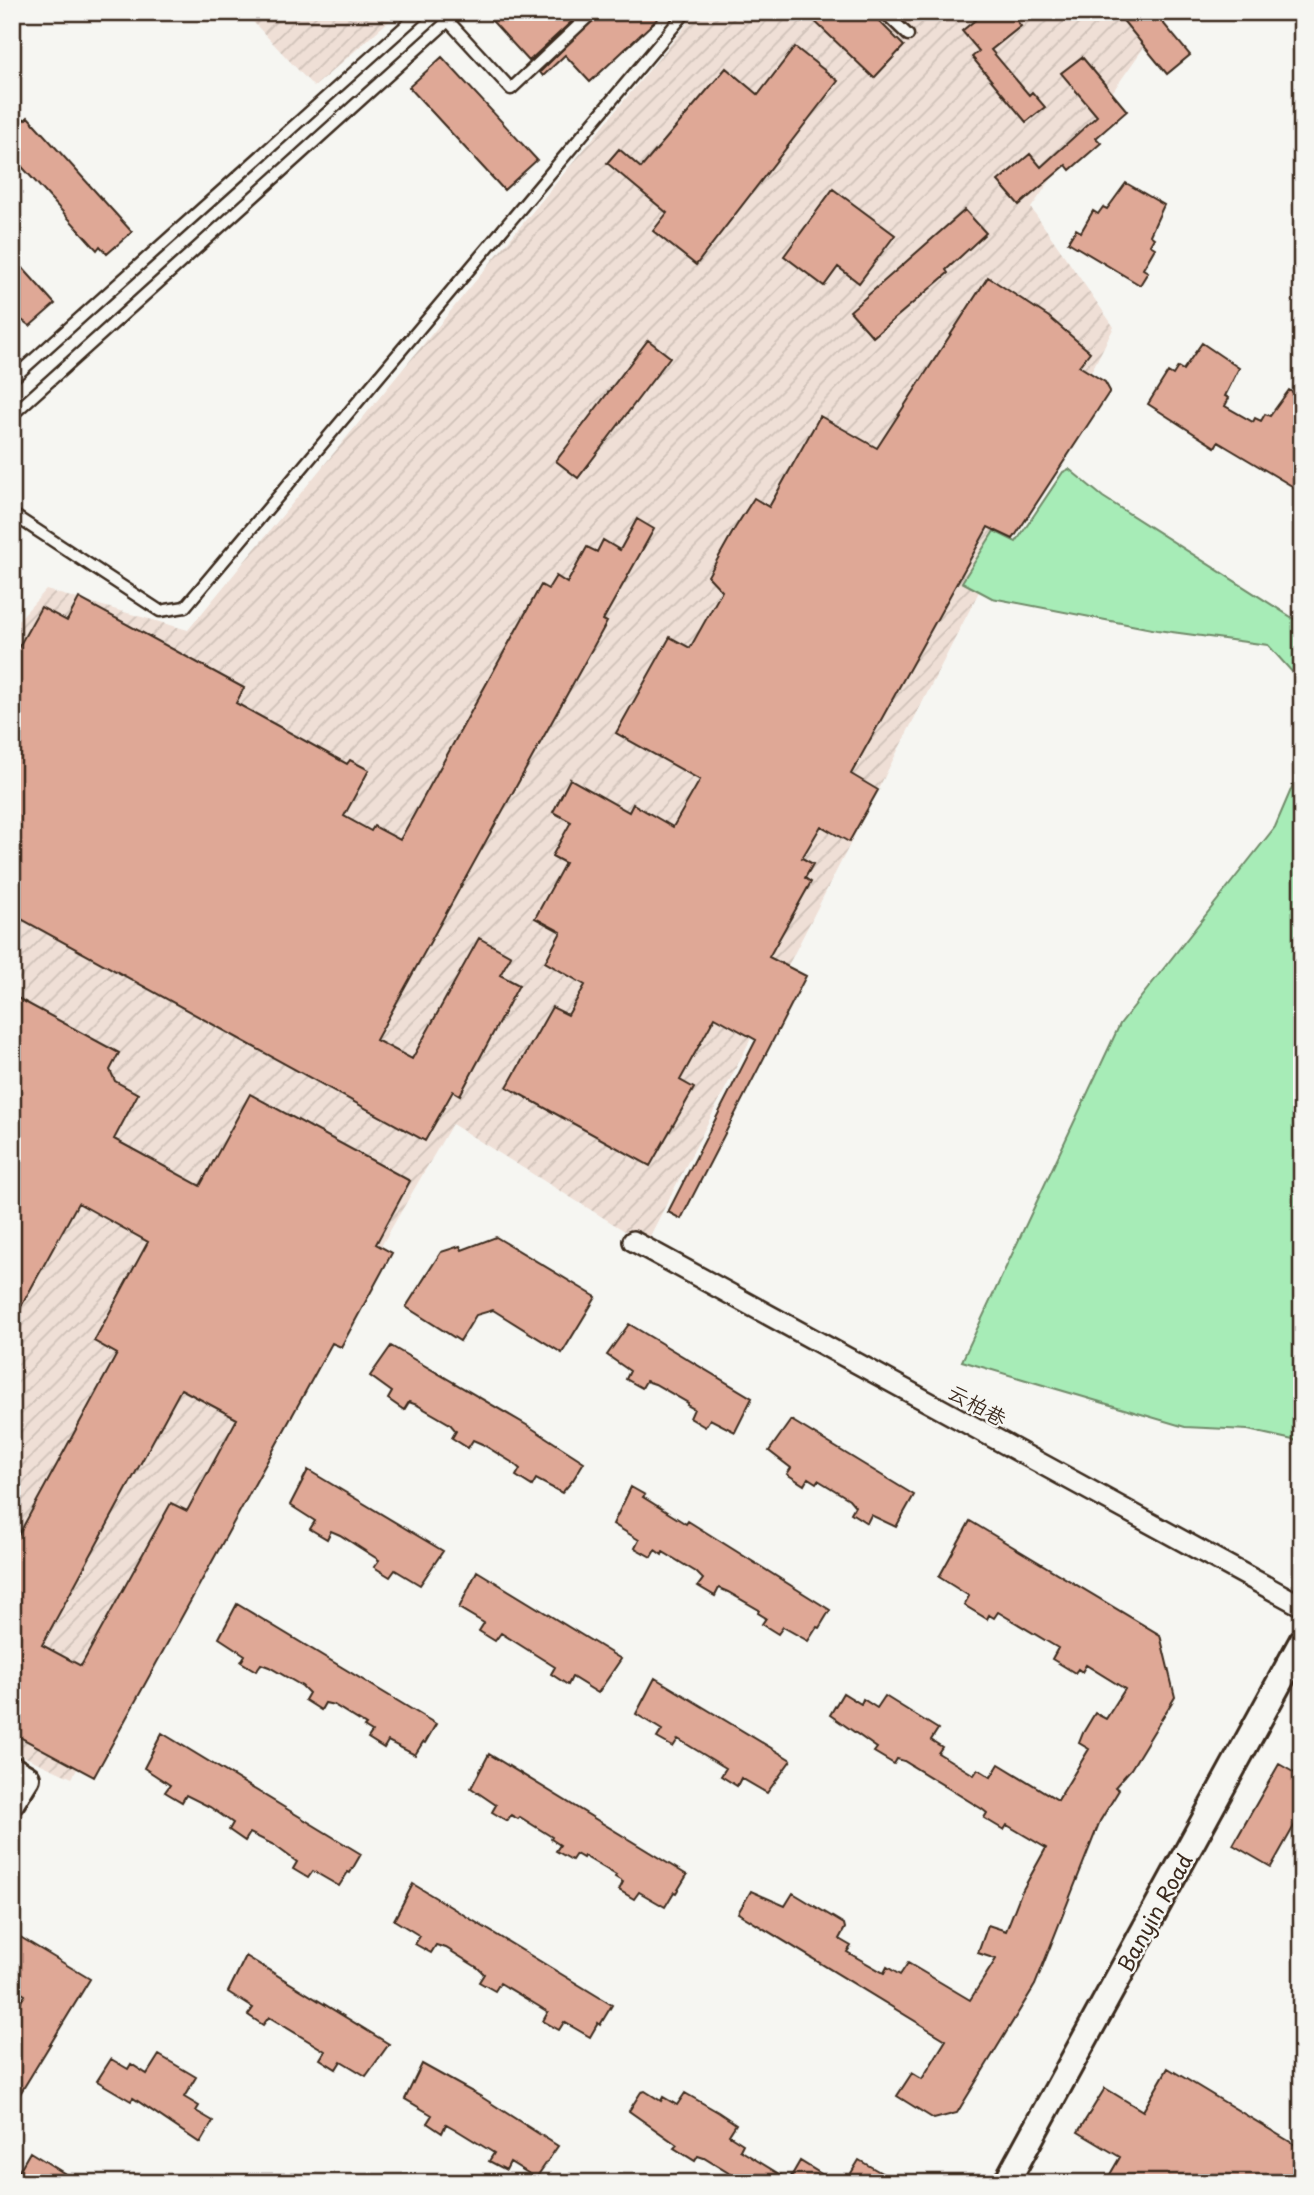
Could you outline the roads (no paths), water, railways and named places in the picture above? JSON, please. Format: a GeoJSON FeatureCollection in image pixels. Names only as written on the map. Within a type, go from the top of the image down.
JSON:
{"type":"FeatureCollection","features":[{"type":"Feature","properties":{"kind":"street","name":"云柏巷"},"geometry":{"type":"LineString","coordinates":[[633,1241],[1302,1606]]}},
{"type":"Feature","properties":{"kind":"street","name":"Banyin Road"},"geometry":{"type":"LineString","coordinates":[[1006,2183],[1302,1641]]}},
{"type":"Feature","properties":{"kind":"street"},"geometry":{"type":"LineString","coordinates":[[12,1769],[27,1778],[12,1802]]}},
{"type":"Feature","properties":{"kind":"lane"},"geometry":{"type":"LineString","coordinates":[[12,379],[421,12]]}},
{"type":"Feature","properties":{"kind":"lane"},"geometry":{"type":"LineString","coordinates":[[440,12],[511,89],[593,12]]}},
{"type":"Feature","properties":{"kind":"lane"},"geometry":{"type":"LineString","coordinates":[[12,415],[458,12]]}},
{"type":"Feature","properties":{"kind":"lane"},"geometry":{"type":"LineString","coordinates":[[12,514],[160,611],[185,607],[686,12]]}},
{"type":"Feature","properties":{"kind":"lane"},"geometry":{"type":"LineString","coordinates":[[884,12],[908,35]]}}]}
